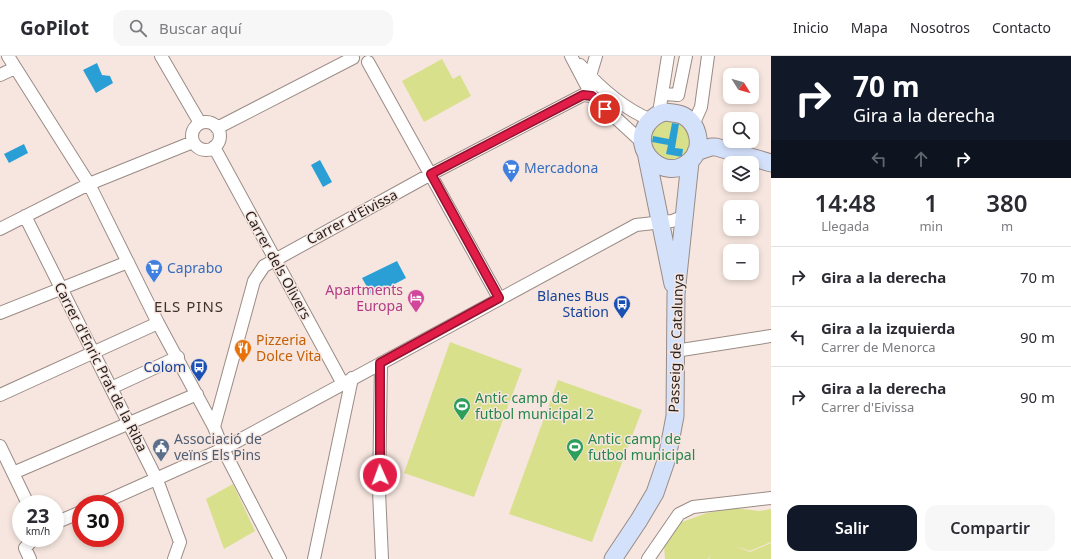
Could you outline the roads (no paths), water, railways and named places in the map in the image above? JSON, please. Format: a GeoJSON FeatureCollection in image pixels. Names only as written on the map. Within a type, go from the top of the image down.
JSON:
{"type":"FeatureCollection","features":[{"type":"Feature","properties":{"kind":"street"},"geometry":{"type":"LineString","coordinates":[[8,56],[88,184],[158,323],[178,357],[214,427],[223,449],[280,559]]}},
{"type":"Feature","properties":{"kind":"street"},"geometry":{"type":"LineString","coordinates":[[161,56],[200,123]]}},
{"type":"Feature","properties":{"kind":"street"},"geometry":{"type":"LineString","coordinates":[[572,56],[590,76],[618,102],[639,115],[655,116],[671,113],[684,116],[695,129],[718,141],[771,153]]}},
{"type":"Feature","properties":{"kind":"street"},"geometry":{"type":"LineString","coordinates":[[572,56],[592,96],[645,149],[656,164],[666,168],[677,168],[711,147],[716,147],[771,163]]}},
{"type":"Feature","properties":{"kind":"street"},"geometry":{"type":"LineString","coordinates":[[590,76],[596,56]]}},
{"type":"Feature","properties":{"kind":"street"},"geometry":{"type":"LineString","coordinates":[[668,56],[655,116],[643,134],[668,267],[676,294]]}},
{"type":"Feature","properties":{"kind":"street"},"geometry":{"type":"LineString","coordinates":[[665,94],[678,95],[686,56]]}},
{"type":"Feature","properties":{"kind":"street"},"geometry":{"type":"LineString","coordinates":[[693,157],[698,141],[695,129],[701,107],[708,56]]}},
{"type":"Feature","properties":{"kind":"street"},"geometry":{"type":"LineString","coordinates":[[217,128],[352,57],[361,63],[371,59],[431,174],[499,298]]}},
{"type":"Feature","properties":{"kind":"street"},"geometry":{"type":"LineString","coordinates":[[0,75],[15,68]]}},
{"type":"Feature","properties":{"kind":"street","name":"Carrer d'Eivissa"},"geometry":{"type":"LineString","coordinates":[[214,427],[254,281],[264,266],[431,174],[583,95],[592,96]]}},
{"type":"Feature","properties":{"kind":"street"},"geometry":{"type":"LineString","coordinates":[[207,122],[213,124],[217,128],[219,138],[214,147],[202,149],[193,142],[193,131],[200,123],[207,122]]}},
{"type":"Feature","properties":{"kind":"street"},"geometry":{"type":"LineString","coordinates":[[0,229],[88,184],[193,142]]}},
{"type":"Feature","properties":{"kind":"street","name":"Carrer dels Olivers"},"geometry":{"type":"LineString","coordinates":[[214,147],[275,259],[347,381]]}},
{"type":"Feature","properties":{"kind":"street","name":"Passeig de Catalunya"},"geometry":{"type":"LineString","coordinates":[[613,559],[639,520],[655,492],[667,458],[675,416],[676,294],[693,157]]}},
{"type":"Feature","properties":{"kind":"street","name":"Carrer d'Enric Prat de la Riba"},"geometry":{"type":"LineString","coordinates":[[25,216],[157,480],[180,542],[174,559]]}},
{"type":"Feature","properties":{"kind":"street"},"geometry":{"type":"LineString","coordinates":[[121,495],[223,449],[636,225],[672,220],[685,216]]}},
{"type":"Feature","properties":{"kind":"street"},"geometry":{"type":"LineString","coordinates":[[0,313],[61,287],[128,262]]}},
{"type":"Feature","properties":{"kind":"street"},"geometry":{"type":"LineString","coordinates":[[0,395],[158,323]]}},
{"type":"Feature","properties":{"kind":"street"},"geometry":{"type":"LineString","coordinates":[[675,351],[771,336]]}},
{"type":"Feature","properties":{"kind":"street"},"geometry":{"type":"LineString","coordinates":[[111,388],[178,357]]}},
{"type":"Feature","properties":{"kind":"street"},"geometry":{"type":"LineString","coordinates":[[380,363],[379,491],[382,559]]}},
{"type":"Feature","properties":{"kind":"street"},"geometry":{"type":"LineString","coordinates":[[314,559],[347,381]]}},
{"type":"Feature","properties":{"kind":"street"},"geometry":{"type":"LineString","coordinates":[[7,470],[197,394]]}},
{"type":"Feature","properties":{"kind":"street"},"geometry":{"type":"LineString","coordinates":[[0,446],[7,470],[22,495]]}},
{"type":"Feature","properties":{"kind":"street"},"geometry":{"type":"LineString","coordinates":[[648,559],[679,514],[693,507],[771,498]]}},
{"type":"Feature","properties":{"kind":"water"},"geometry":{"type":"Polygon","coordinates":[[[97,63],[102,75],[110,76],[113,83],[96,93],[83,70],[97,63]]]}},
{"type":"Feature","properties":{"kind":"water"},"geometry":{"type":"Polygon","coordinates":[[[672,123],[679,124],[675,148],[683,149],[682,157],[666,154],[668,145],[652,142],[653,136],[669,139],[672,123]]]}},
{"type":"Feature","properties":{"kind":"water"},"geometry":{"type":"Polygon","coordinates":[[[24,144],[28,153],[9,163],[4,154],[24,144]]]}},
{"type":"Feature","properties":{"kind":"water"},"geometry":{"type":"Polygon","coordinates":[[[320,160],[332,182],[323,187],[311,165],[320,160]]]}},
{"type":"Feature","properties":{"kind":"water"},"geometry":{"type":"Polygon","coordinates":[[[397,261],[406,278],[372,296],[362,278],[397,261]]]}},
{"type":"Feature","properties":{"kind":"place","name":"Mercadona"},"geometry":{"type":"Point","coordinates":[511,183]}},
{"type":"Feature","properties":{"kind":"place","name":"Caprabo"},"geometry":{"type":"Point","coordinates":[154,283]}},
{"type":"Feature","properties":{"kind":"place","name":"Apartments Europa"},"geometry":{"type":"Point","coordinates":[416,313]}},
{"type":"Feature","properties":{"kind":"place","name":"Blanes Bus Station"},"geometry":{"type":"Point","coordinates":[622,319]}},
{"type":"Feature","properties":{"kind":"place","name":"Pizzeria Dolce Vita"},"geometry":{"type":"Point","coordinates":[243,363]}},
{"type":"Feature","properties":{"kind":"place","name":"Colom"},"geometry":{"type":"Point","coordinates":[199,382]}},
{"type":"Feature","properties":{"kind":"place","name":"Antic camp de futbol municipal 2"},"geometry":{"type":"Point","coordinates":[462,421]}},
{"type":"Feature","properties":{"kind":"place","name":"Associació de veïns Els Pins"},"geometry":{"type":"Point","coordinates":[161,462]}},
{"type":"Feature","properties":{"kind":"place","name":"Antic camp de futbol municipal"},"geometry":{"type":"Point","coordinates":[575,462]}},
{"type":"Feature","properties":{"kind":"district","name":"ELS PINS"},"geometry":{"type":"Point","coordinates":[189,307]}}]}
